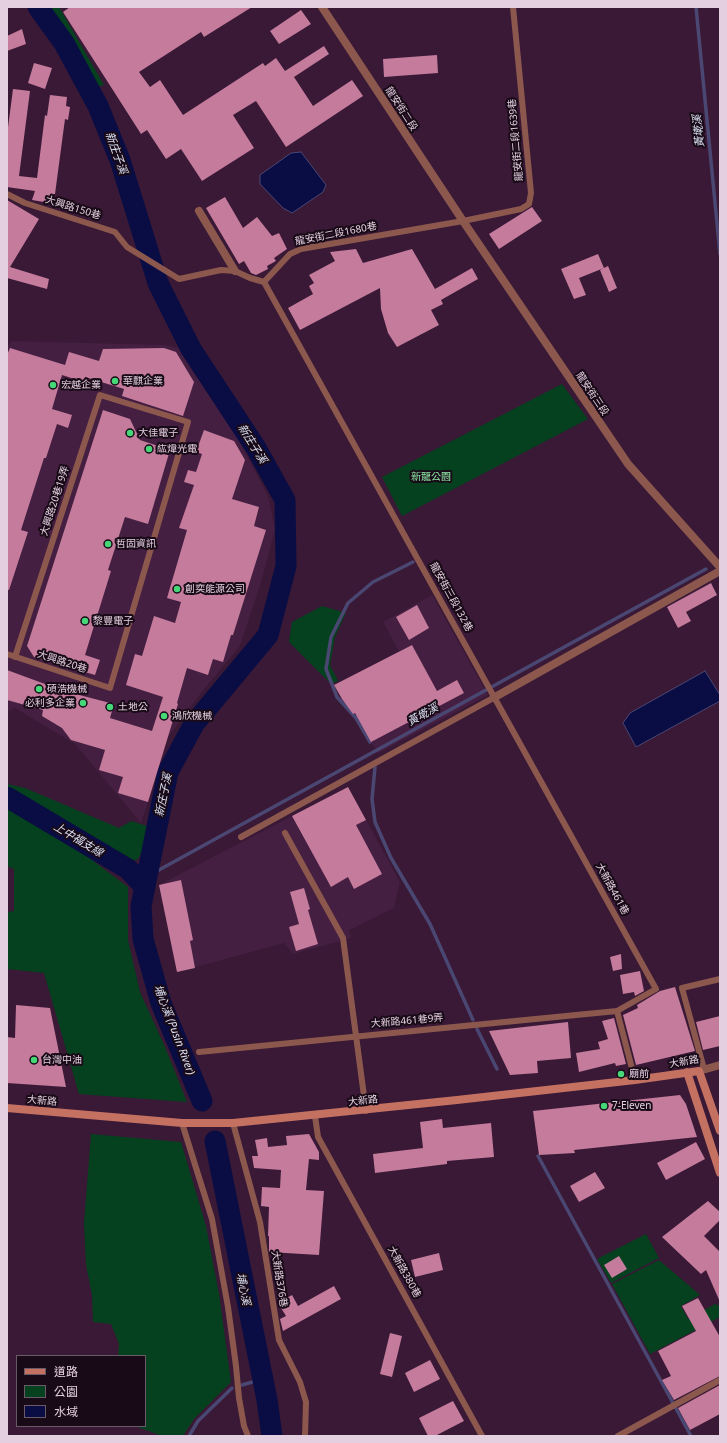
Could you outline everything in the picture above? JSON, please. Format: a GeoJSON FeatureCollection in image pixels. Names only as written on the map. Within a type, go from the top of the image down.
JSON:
{"type":"FeatureCollection","features":[{"type":"Feature","properties":{"kind":"main road","name":"大新路"},"geometry":{"type":"LineString","coordinates":[[7,1108],[186,1123],[231,1123],[315,1116],[636,1080],[702,1070]]}},
{"type":"Feature","properties":{"kind":"main road"},"geometry":{"type":"LineString","coordinates":[[702,1070],[720,1131]]}},
{"type":"Feature","properties":{"kind":"main road"},"geometry":{"type":"LineString","coordinates":[[687,1072],[720,1173]]}},
{"type":"Feature","properties":{"kind":"street","name":"龍安街二段"},"geometry":{"type":"LineString","coordinates":[[322,7],[463,221]]}},
{"type":"Feature","properties":{"kind":"street"},"geometry":{"type":"LineString","coordinates":[[199,211],[235,271]]}},
{"type":"Feature","properties":{"kind":"street","name":"龍安街三段"},"geometry":{"type":"LineString","coordinates":[[463,221],[628,464],[720,567]]}},
{"type":"Feature","properties":{"kind":"street"},"geometry":{"type":"LineString","coordinates":[[495,697],[720,571]]}},
{"type":"Feature","properties":{"kind":"street","name":"大新路"},"geometry":{"type":"LineString","coordinates":[[702,1070],[720,1065]]}},
{"type":"Feature","properties":{"kind":"lane","name":"龍安街二段1639巷"},"geometry":{"type":"LineString","coordinates":[[463,221],[521,209],[529,204],[531,193],[513,7]]}},
{"type":"Feature","properties":{"kind":"lane","name":"大興路150巷"},"geometry":{"type":"LineString","coordinates":[[7,194],[25,203],[115,232],[127,247],[179,279],[221,270],[235,271]]}},
{"type":"Feature","properties":{"kind":"lane","name":"龍安街二段1680巷"},"geometry":{"type":"LineString","coordinates":[[264,282],[290,254],[301,249],[463,221]]}},
{"type":"Feature","properties":{"kind":"lane"},"geometry":{"type":"LineString","coordinates":[[235,271],[250,278],[264,282]]}},
{"type":"Feature","properties":{"kind":"lane","name":"龍安街三段132巷"},"geometry":{"type":"LineString","coordinates":[[264,282],[495,697]]}},
{"type":"Feature","properties":{"kind":"lane","name":"大興路20巷19弄"},"geometry":{"type":"LineString","coordinates":[[15,657],[100,395],[188,422],[110,688]]}},
{"type":"Feature","properties":{"kind":"lane","name":"大興路20巷"},"geometry":{"type":"LineString","coordinates":[[7,654],[110,688]]}},
{"type":"Feature","properties":{"kind":"lane"},"geometry":{"type":"LineString","coordinates":[[241,837],[495,697]]}},
{"type":"Feature","properties":{"kind":"lane","name":"大新路461巷"},"geometry":{"type":"LineString","coordinates":[[495,697],[656,989],[617,1012]]}},
{"type":"Feature","properties":{"kind":"lane"},"geometry":{"type":"LineString","coordinates":[[285,834],[343,938],[366,1110]]}},
{"type":"Feature","properties":{"kind":"lane"},"geometry":{"type":"LineString","coordinates":[[702,1070],[682,988],[720,979]]}},
{"type":"Feature","properties":{"kind":"lane"},"geometry":{"type":"LineString","coordinates":[[617,1012],[636,1080]]}},
{"type":"Feature","properties":{"kind":"lane","name":"大新路461巷9弄"},"geometry":{"type":"LineString","coordinates":[[199,1052],[617,1012]]}},
{"type":"Feature","properties":{"kind":"lane","name":"大新路380巷"},"geometry":{"type":"LineString","coordinates":[[315,1116],[318,1136],[482,1436]]}},
{"type":"Feature","properties":{"kind":"lane"},"geometry":{"type":"LineString","coordinates":[[186,1123],[212,1219],[228,1307],[239,1398],[244,1426],[248,1436]]}},
{"type":"Feature","properties":{"kind":"lane","name":"大新路376巷"},"geometry":{"type":"LineString","coordinates":[[231,1123],[260,1222],[278,1340],[300,1382],[306,1402],[305,1436]]}},
{"type":"Feature","properties":{"kind":"lane"},"geometry":{"type":"LineString","coordinates":[[618,1436],[720,1380]]}},
{"type":"Feature","properties":{"kind":"shaded area"},"geometry":{"type":"Polygon","coordinates":[[[11,341],[166,345],[178,348],[235,433],[268,496],[275,529],[262,579],[240,646],[201,693],[168,737],[141,823],[75,744],[15,708],[7,712],[7,348],[11,341]]]}},
{"type":"Feature","properties":{"kind":"shaded area"},"geometry":{"type":"Polygon","coordinates":[[[432,595],[488,695],[378,753],[371,742],[464,693],[437,691],[412,645],[399,651],[383,622],[432,595]]]}},
{"type":"Feature","properties":{"kind":"shaded area"},"geometry":{"type":"Polygon","coordinates":[[[348,787],[400,882],[394,908],[349,930],[351,938],[293,954],[284,943],[177,972],[159,885],[348,787]]]}},
{"type":"Feature","properties":{"kind":"green space"},"geometry":{"type":"Polygon","coordinates":[[[47,7],[59,7],[104,85],[97,87],[47,7]]]}},
{"type":"Feature","properties":{"kind":"green space","name":"新龍公園"},"geometry":{"type":"Polygon","coordinates":[[[562,384],[588,419],[402,516],[382,477],[562,384]]]}},
{"type":"Feature","properties":{"kind":"green space"},"geometry":{"type":"Polygon","coordinates":[[[322,606],[346,613],[335,637],[330,665],[338,681],[331,684],[289,642],[292,622],[322,606]]]}},
{"type":"Feature","properties":{"kind":"green space"},"geometry":{"type":"Polygon","coordinates":[[[7,784],[25,788],[119,828],[131,821],[147,826],[146,844],[138,859],[127,863],[79,832],[7,794],[7,784]]]}},
{"type":"Feature","properties":{"kind":"green space"},"geometry":{"type":"Polygon","coordinates":[[[7,809],[20,814],[80,851],[128,887],[128,940],[140,992],[165,1047],[187,1102],[79,1094],[44,973],[7,969],[7,912],[14,911],[14,869],[7,866],[7,809]]]}},
{"type":"Feature","properties":{"kind":"green space"},"geometry":{"type":"Polygon","coordinates":[[[91,1134],[181,1142],[206,1226],[219,1294],[231,1382],[194,1419],[183,1436],[162,1436],[138,1427],[146,1427],[146,1355],[118,1355],[119,1344],[111,1324],[93,1322],[92,1295],[86,1265],[84,1223],[91,1134]]]}},
{"type":"Feature","properties":{"kind":"green space"},"geometry":{"type":"Polygon","coordinates":[[[646,1234],[659,1258],[611,1283],[597,1259],[646,1234]]]}},
{"type":"Feature","properties":{"kind":"green space"},"geometry":{"type":"Polygon","coordinates":[[[659,1260],[700,1295],[681,1306],[688,1319],[715,1304],[720,1306],[720,1317],[650,1354],[612,1284],[659,1260]]]}},
{"type":"Feature","properties":{"kind":"water"},"geometry":{"type":"Polygon","coordinates":[[[301,152],[326,185],[323,192],[292,213],[283,208],[260,184],[260,175],[291,153],[301,152]]]}},
{"type":"Feature","properties":{"kind":"water"},"geometry":{"type":"Polygon","coordinates":[[[705,671],[720,695],[720,701],[636,747],[623,723],[630,713],[705,671]]]}},
{"type":"Feature","properties":{"kind":"building"},"geometry":{"type":"Polygon","coordinates":[[[70,7],[252,7],[204,37],[201,32],[139,72],[150,87],[160,80],[183,115],[263,63],[265,66],[276,58],[285,71],[324,46],[329,54],[294,77],[313,106],[352,80],[363,96],[286,147],[256,101],[233,115],[254,148],[202,181],[181,149],[166,159],[147,130],[141,134],[63,12],[70,7]]]}},
{"type":"Feature","properties":{"kind":"building"},"geometry":{"type":"Polygon","coordinates":[[[301,10],[311,24],[279,44],[270,31],[301,10]]]}},
{"type":"Feature","properties":{"kind":"building"},"geometry":{"type":"Polygon","coordinates":[[[22,29],[26,44],[7,51],[7,36],[22,29]]]}},
{"type":"Feature","properties":{"kind":"building"},"geometry":{"type":"Polygon","coordinates":[[[437,55],[438,73],[384,77],[383,59],[437,55]]]}},
{"type":"Feature","properties":{"kind":"building"},"geometry":{"type":"Polygon","coordinates":[[[34,63],[52,68],[45,89],[28,83],[34,63]]]}},
{"type":"Feature","properties":{"kind":"building"},"geometry":{"type":"Polygon","coordinates":[[[13,89],[30,91],[19,176],[37,178],[45,115],[47,116],[50,95],[67,97],[66,106],[70,107],[68,120],[65,119],[55,194],[51,194],[50,203],[32,200],[35,191],[7,187],[7,135],[13,89]]]}},
{"type":"Feature","properties":{"kind":"building"},"geometry":{"type":"Polygon","coordinates":[[[225,197],[243,228],[257,217],[272,236],[279,233],[287,249],[274,258],[276,261],[267,266],[268,269],[256,275],[251,273],[244,261],[239,264],[206,208],[225,197]]]}},
{"type":"Feature","properties":{"kind":"building"},"geometry":{"type":"Polygon","coordinates":[[[7,200],[39,219],[10,267],[49,279],[47,289],[7,278],[7,200]]]}},
{"type":"Feature","properties":{"kind":"building"},"geometry":{"type":"Polygon","coordinates":[[[532,207],[542,221],[499,249],[489,234],[532,207]]]}},
{"type":"Feature","properties":{"kind":"building"},"geometry":{"type":"Polygon","coordinates":[[[356,249],[363,263],[412,249],[435,289],[472,268],[478,279],[441,300],[443,304],[431,310],[439,325],[397,347],[388,333],[381,309],[380,288],[300,330],[288,308],[313,294],[309,286],[314,283],[309,275],[335,261],[330,252],[356,249]]]}},
{"type":"Feature","properties":{"kind":"building"},"geometry":{"type":"Polygon","coordinates":[[[598,254],[604,268],[579,278],[586,295],[574,299],[561,269],[598,254]]]}},
{"type":"Feature","properties":{"kind":"building"},"geometry":{"type":"Polygon","coordinates":[[[608,266],[617,288],[609,292],[600,270],[608,266]]]}},
{"type":"Feature","properties":{"kind":"building"},"geometry":{"type":"Polygon","coordinates":[[[10,348],[65,365],[69,352],[99,361],[103,349],[164,348],[176,352],[194,382],[183,416],[122,396],[124,389],[85,377],[84,382],[62,375],[52,409],[72,415],[68,428],[57,424],[46,458],[44,458],[21,530],[28,532],[9,590],[7,590],[7,355],[10,348]]]}},
{"type":"Feature","properties":{"kind":"building"},"geometry":{"type":"Polygon","coordinates":[[[103,410],[130,419],[140,440],[170,450],[148,524],[125,517],[108,570],[111,571],[85,655],[100,660],[95,675],[34,657],[27,646],[103,410]]]}},
{"type":"Feature","properties":{"kind":"building"},"geometry":{"type":"Polygon","coordinates":[[[204,430],[234,441],[245,460],[232,499],[259,507],[254,526],[266,530],[223,662],[213,659],[208,675],[187,668],[177,703],[178,704],[148,802],[118,793],[123,777],[99,770],[105,750],[71,740],[62,728],[42,716],[43,710],[7,700],[7,670],[64,691],[114,704],[110,718],[152,731],[163,697],[126,685],[135,654],[142,656],[154,616],[175,623],[181,602],[167,598],[187,530],[179,528],[194,485],[184,482],[188,470],[196,472],[202,454],[196,452],[204,430]]]}},
{"type":"Feature","properties":{"kind":"building"},"geometry":{"type":"Polygon","coordinates":[[[711,583],[717,595],[686,612],[691,621],[678,628],[667,607],[711,583]]]}},
{"type":"Feature","properties":{"kind":"building"},"geometry":{"type":"Polygon","coordinates":[[[417,605],[429,628],[409,640],[396,617],[417,605]]]}},
{"type":"Feature","properties":{"kind":"building"},"geometry":{"type":"Polygon","coordinates":[[[412,645],[437,691],[457,680],[464,693],[371,742],[355,713],[353,714],[334,685],[412,645]]]}},
{"type":"Feature","properties":{"kind":"building"},"geometry":{"type":"Polygon","coordinates":[[[348,787],[366,820],[356,825],[382,874],[354,889],[348,877],[331,887],[292,816],[348,787]]]}},
{"type":"Feature","properties":{"kind":"building"},"geometry":{"type":"Polygon","coordinates":[[[181,880],[193,940],[190,941],[195,968],[177,972],[159,885],[181,880]]]}},
{"type":"Feature","properties":{"kind":"building"},"geometry":{"type":"Polygon","coordinates":[[[304,888],[310,909],[308,910],[318,944],[296,951],[289,927],[299,924],[290,892],[304,888]]]}},
{"type":"Feature","properties":{"kind":"building"},"geometry":{"type":"Polygon","coordinates":[[[621,954],[622,969],[613,971],[610,957],[621,954]]]}},
{"type":"Feature","properties":{"kind":"building"},"geometry":{"type":"Polygon","coordinates":[[[640,971],[644,991],[635,996],[634,992],[623,994],[620,975],[640,971]]]}},
{"type":"Feature","properties":{"kind":"building"},"geometry":{"type":"Polygon","coordinates":[[[675,987],[695,1051],[636,1065],[623,1015],[638,1008],[637,1005],[660,991],[675,987]]]}},
{"type":"Feature","properties":{"kind":"building","name":"台灣中油"},"geometry":{"type":"Polygon","coordinates":[[[16,1005],[50,1008],[66,1087],[7,1083],[7,1037],[15,1038],[16,1005]]]}},
{"type":"Feature","properties":{"kind":"building"},"geometry":{"type":"Polygon","coordinates":[[[720,1016],[720,1046],[703,1050],[696,1022],[720,1016]]]}},
{"type":"Feature","properties":{"kind":"building"},"geometry":{"type":"Polygon","coordinates":[[[614,1018],[626,1064],[616,1066],[615,1063],[579,1072],[576,1053],[600,1049],[598,1042],[608,1039],[602,1021],[614,1018]]]}},
{"type":"Feature","properties":{"kind":"building"},"geometry":{"type":"Polygon","coordinates":[[[568,1022],[571,1058],[537,1061],[538,1073],[510,1075],[489,1031],[568,1022]]]}},
{"type":"Feature","properties":{"kind":"building"},"geometry":{"type":"Polygon","coordinates":[[[680,1095],[686,1104],[697,1137],[574,1150],[575,1153],[539,1155],[533,1111],[680,1095]]]}},
{"type":"Feature","properties":{"kind":"building"},"geometry":{"type":"Polygon","coordinates":[[[442,1119],[443,1128],[491,1123],[494,1157],[447,1161],[447,1164],[375,1173],[373,1154],[423,1148],[420,1122],[442,1119]]]}},
{"type":"Feature","properties":{"kind":"building"},"geometry":{"type":"Polygon","coordinates":[[[309,1134],[319,1152],[319,1160],[309,1159],[306,1190],[324,1191],[319,1255],[269,1252],[269,1207],[261,1206],[262,1187],[280,1188],[281,1170],[254,1168],[252,1156],[258,1156],[255,1140],[267,1138],[268,1147],[287,1145],[286,1136],[309,1134]]]}},
{"type":"Feature","properties":{"kind":"building"},"geometry":{"type":"Polygon","coordinates":[[[696,1142],[705,1159],[666,1180],[657,1163],[696,1142]]]}},
{"type":"Feature","properties":{"kind":"building"},"geometry":{"type":"Polygon","coordinates":[[[595,1172],[605,1188],[579,1202],[570,1186],[595,1172]]]}},
{"type":"Feature","properties":{"kind":"building"},"geometry":{"type":"Polygon","coordinates":[[[708,1201],[720,1212],[720,1220],[704,1236],[720,1252],[720,1302],[706,1270],[701,1274],[662,1237],[708,1201]]]}},
{"type":"Feature","properties":{"kind":"building"},"geometry":{"type":"Polygon","coordinates":[[[439,1253],[443,1270],[415,1277],[411,1260],[439,1253]]]}},
{"type":"Feature","properties":{"kind":"building"},"geometry":{"type":"Polygon","coordinates":[[[619,1256],[627,1269],[612,1278],[604,1265],[619,1256]]]}},
{"type":"Feature","properties":{"kind":"building"},"geometry":{"type":"Polygon","coordinates":[[[334,1286],[341,1299],[283,1331],[280,1319],[286,1316],[278,1303],[292,1295],[298,1306],[334,1286]]]}},
{"type":"Feature","properties":{"kind":"building"},"geometry":{"type":"Polygon","coordinates":[[[698,1298],[720,1337],[720,1376],[674,1400],[662,1380],[671,1376],[658,1351],[696,1331],[682,1306],[698,1298]]]}},
{"type":"Feature","properties":{"kind":"building"},"geometry":{"type":"Polygon","coordinates":[[[390,1333],[402,1336],[392,1377],[380,1374],[390,1333]]]}},
{"type":"Feature","properties":{"kind":"building"},"geometry":{"type":"Polygon","coordinates":[[[430,1360],[440,1379],[414,1392],[405,1373],[430,1360]]]}},
{"type":"Feature","properties":{"kind":"building"},"geometry":{"type":"Polygon","coordinates":[[[720,1385],[720,1414],[690,1430],[678,1408],[720,1385]]]}},
{"type":"Feature","properties":{"kind":"building"},"geometry":{"type":"Polygon","coordinates":[[[453,1401],[464,1421],[435,1436],[428,1436],[419,1418],[453,1401]]]}},
{"type":"Feature","properties":{"kind":"waterway","name":"新庄子溪"},"geometry":{"type":"LineString","coordinates":[[38,7],[64,43],[98,106],[120,160],[158,283],[191,349],[256,448],[285,500],[286,566],[268,635],[194,724],[168,772],[141,906],[143,939],[161,1003],[202,1101]]}},
{"type":"Feature","properties":{"kind":"waterway","name":"黃墘溪"},"geometry":{"type":"LineString","coordinates":[[696,7],[720,254]]}},
{"type":"Feature","properties":{"kind":"waterway"},"geometry":{"type":"LineString","coordinates":[[370,742],[356,718],[337,697],[326,669],[331,637],[348,603],[373,582],[413,562]]}},
{"type":"Feature","properties":{"kind":"waterway","name":"黃墘溪"},"geometry":{"type":"LineString","coordinates":[[148,876],[706,569]]}},
{"type":"Feature","properties":{"kind":"waterway"},"geometry":{"type":"LineString","coordinates":[[375,767],[372,799],[375,822],[391,858],[430,924],[473,1020]]}},
{"type":"Feature","properties":{"kind":"waterway","name":"上中福支線"},"geometry":{"type":"LineString","coordinates":[[7,797],[128,869],[145,887]]}},
{"type":"Feature","properties":{"kind":"waterway"},"geometry":{"type":"LineString","coordinates":[[477,1029],[497,1069]]}},
{"type":"Feature","properties":{"kind":"waterway","name":"埔心溪"},"geometry":{"type":"LineString","coordinates":[[215,1141],[267,1400],[272,1436]]}},
{"type":"Feature","properties":{"kind":"waterway"},"geometry":{"type":"LineString","coordinates":[[538,1156],[691,1436]]}},
{"type":"Feature","properties":{"kind":"waterway"},"geometry":{"type":"LineString","coordinates":[[242,1385],[263,1379]]}},
{"type":"Feature","properties":{"kind":"waterway"},"geometry":{"type":"LineString","coordinates":[[189,1436],[198,1421],[232,1388]]}},
{"type":"Feature","properties":{"kind":"place","name":"華麒企業"},"geometry":{"type":"Point","coordinates":[115,381]}},
{"type":"Feature","properties":{"kind":"place","name":"宏越企業"},"geometry":{"type":"Point","coordinates":[53,385]}},
{"type":"Feature","properties":{"kind":"place","name":"大佳電子"},"geometry":{"type":"Point","coordinates":[130,433]}},
{"type":"Feature","properties":{"kind":"place","name":"紘煒光電"},"geometry":{"type":"Point","coordinates":[149,449]}},
{"type":"Feature","properties":{"kind":"place","name":"哲固資訊"},"geometry":{"type":"Point","coordinates":[108,544]}},
{"type":"Feature","properties":{"kind":"place","name":"創奕能源公司"},"geometry":{"type":"Point","coordinates":[177,589]}},
{"type":"Feature","properties":{"kind":"place","name":"黎豐電子"},"geometry":{"type":"Point","coordinates":[85,621]}},
{"type":"Feature","properties":{"kind":"place","name":"碩浩機械"},"geometry":{"type":"Point","coordinates":[39,689]}},
{"type":"Feature","properties":{"kind":"place","name":"必利多企業"},"geometry":{"type":"Point","coordinates":[83,703]}},
{"type":"Feature","properties":{"kind":"place","name":"土地公"},"geometry":{"type":"Point","coordinates":[110,707]}},
{"type":"Feature","properties":{"kind":"place","name":"鴻欣機械"},"geometry":{"type":"Point","coordinates":[164,716]}},
{"type":"Feature","properties":{"kind":"place","name":"台灣中油"},"geometry":{"type":"Point","coordinates":[34,1060]}},
{"type":"Feature","properties":{"kind":"place","name":"廟前"},"geometry":{"type":"Point","coordinates":[621,1074]}},
{"type":"Feature","properties":{"kind":"place","name":"7-Eleven"},"geometry":{"type":"Point","coordinates":[604,1106]}},
{"type":"Feature","properties":{"kind":"water label","name":"埔心溪 (Pusin River)"},"geometry":{"type":"Point","coordinates":[174,1030]}}]}
